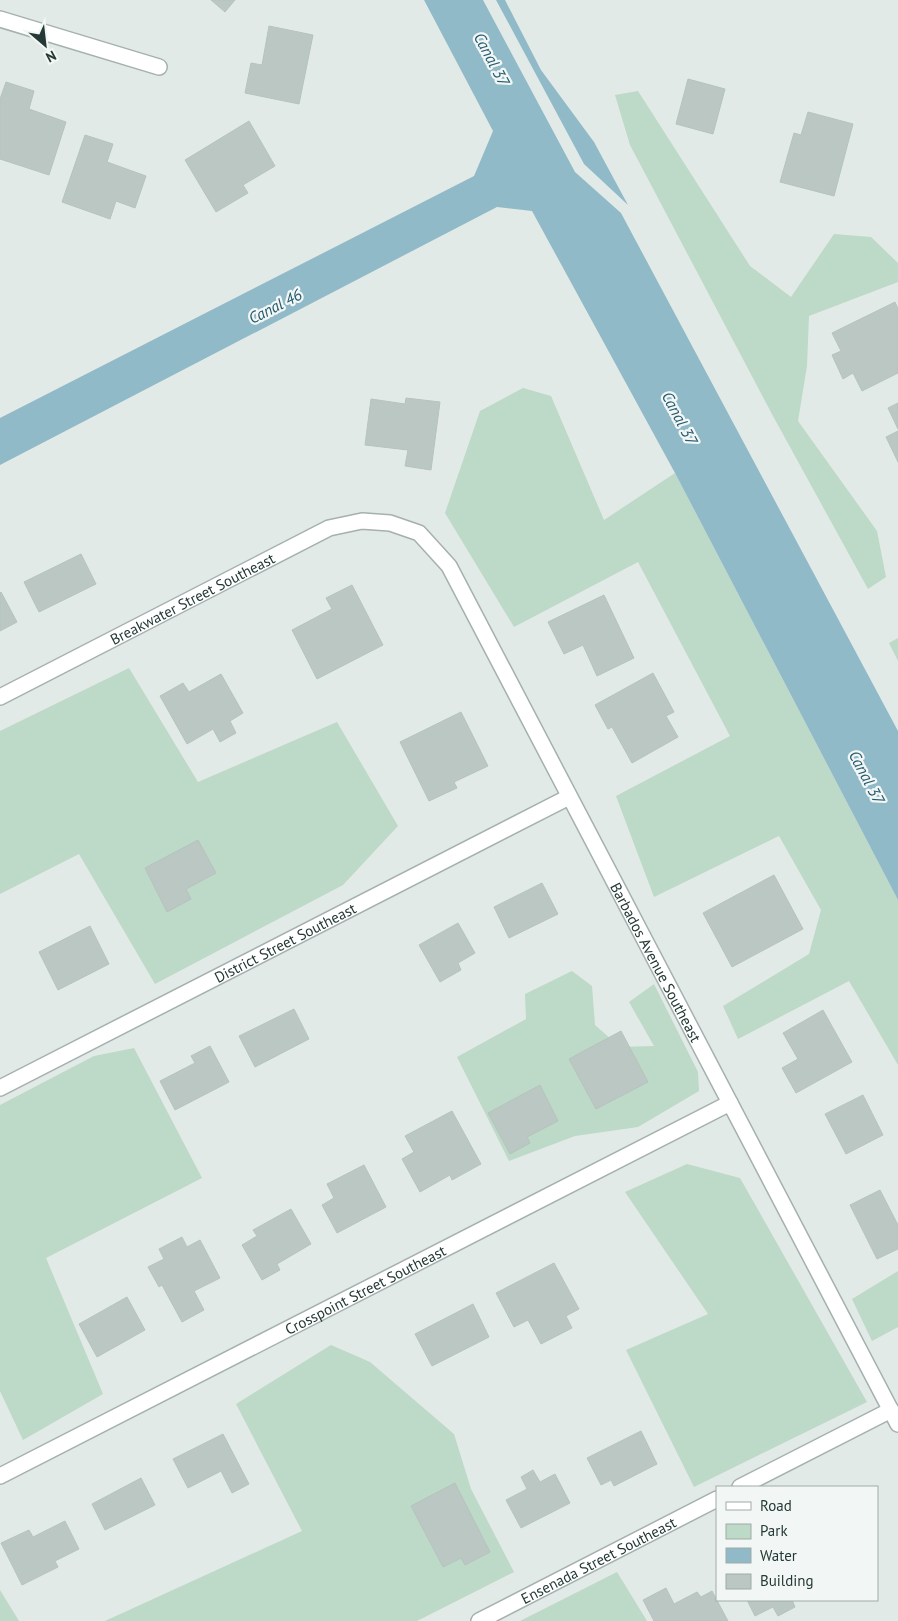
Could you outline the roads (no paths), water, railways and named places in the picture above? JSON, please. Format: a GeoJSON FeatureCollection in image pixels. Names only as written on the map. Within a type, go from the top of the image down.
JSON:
{"type":"FeatureCollection","features":[{"type":"Feature","properties":{"kind":"street"},"geometry":{"type":"LineString","coordinates":[[0,19],[159,67]]}},
{"type":"Feature","properties":{"kind":"street","name":"Breakwater Street Southeast"},"geometry":{"type":"LineString","coordinates":[[0,697],[330,528],[362,521],[390,523]]}},
{"type":"Feature","properties":{"kind":"street","name":"Barbados Avenue Southeast"},"geometry":{"type":"LineString","coordinates":[[390,523],[419,533],[449,566],[898,1424]]}},
{"type":"Feature","properties":{"kind":"street","name":"District Street Southeast"},"geometry":{"type":"LineString","coordinates":[[0,1088],[569,797]]}},
{"type":"Feature","properties":{"kind":"street","name":"Crosspoint Street Southeast"},"geometry":{"type":"LineString","coordinates":[[0,1476],[730,1103]]}},
{"type":"Feature","properties":{"kind":"street"},"geometry":{"type":"LineString","coordinates":[[742,1486],[891,1410]]}},
{"type":"Feature","properties":{"kind":"street","name":"Ensenada Street Southeast"},"geometry":{"type":"LineString","coordinates":[[479,1621],[716,1500]]}},
{"type":"Feature","properties":{"kind":"water"},"geometry":{"type":"Polygon","coordinates":[[[424,0],[483,0],[575,172],[621,213],[898,731],[898,900],[675,473],[532,211],[497,207],[0,465],[0,418],[474,176],[493,131],[424,0]]]}},
{"type":"Feature","properties":{"kind":"water"},"geometry":{"type":"Polygon","coordinates":[[[496,0],[505,0],[541,70],[594,142],[628,205],[584,164],[496,0]]]}},
{"type":"Feature","properties":{"kind":"water label","name":"Canal 37"},"geometry":{"type":"Point","coordinates":[492,59]}},
{"type":"Feature","properties":{"kind":"water label","name":"Canal 46"},"geometry":{"type":"Point","coordinates":[275,306]}},
{"type":"Feature","properties":{"kind":"water label","name":"Canal 37"},"geometry":{"type":"Point","coordinates":[680,418]}},
{"type":"Feature","properties":{"kind":"water label","name":"Canal 37"},"geometry":{"type":"Point","coordinates":[867,777]}}]}
